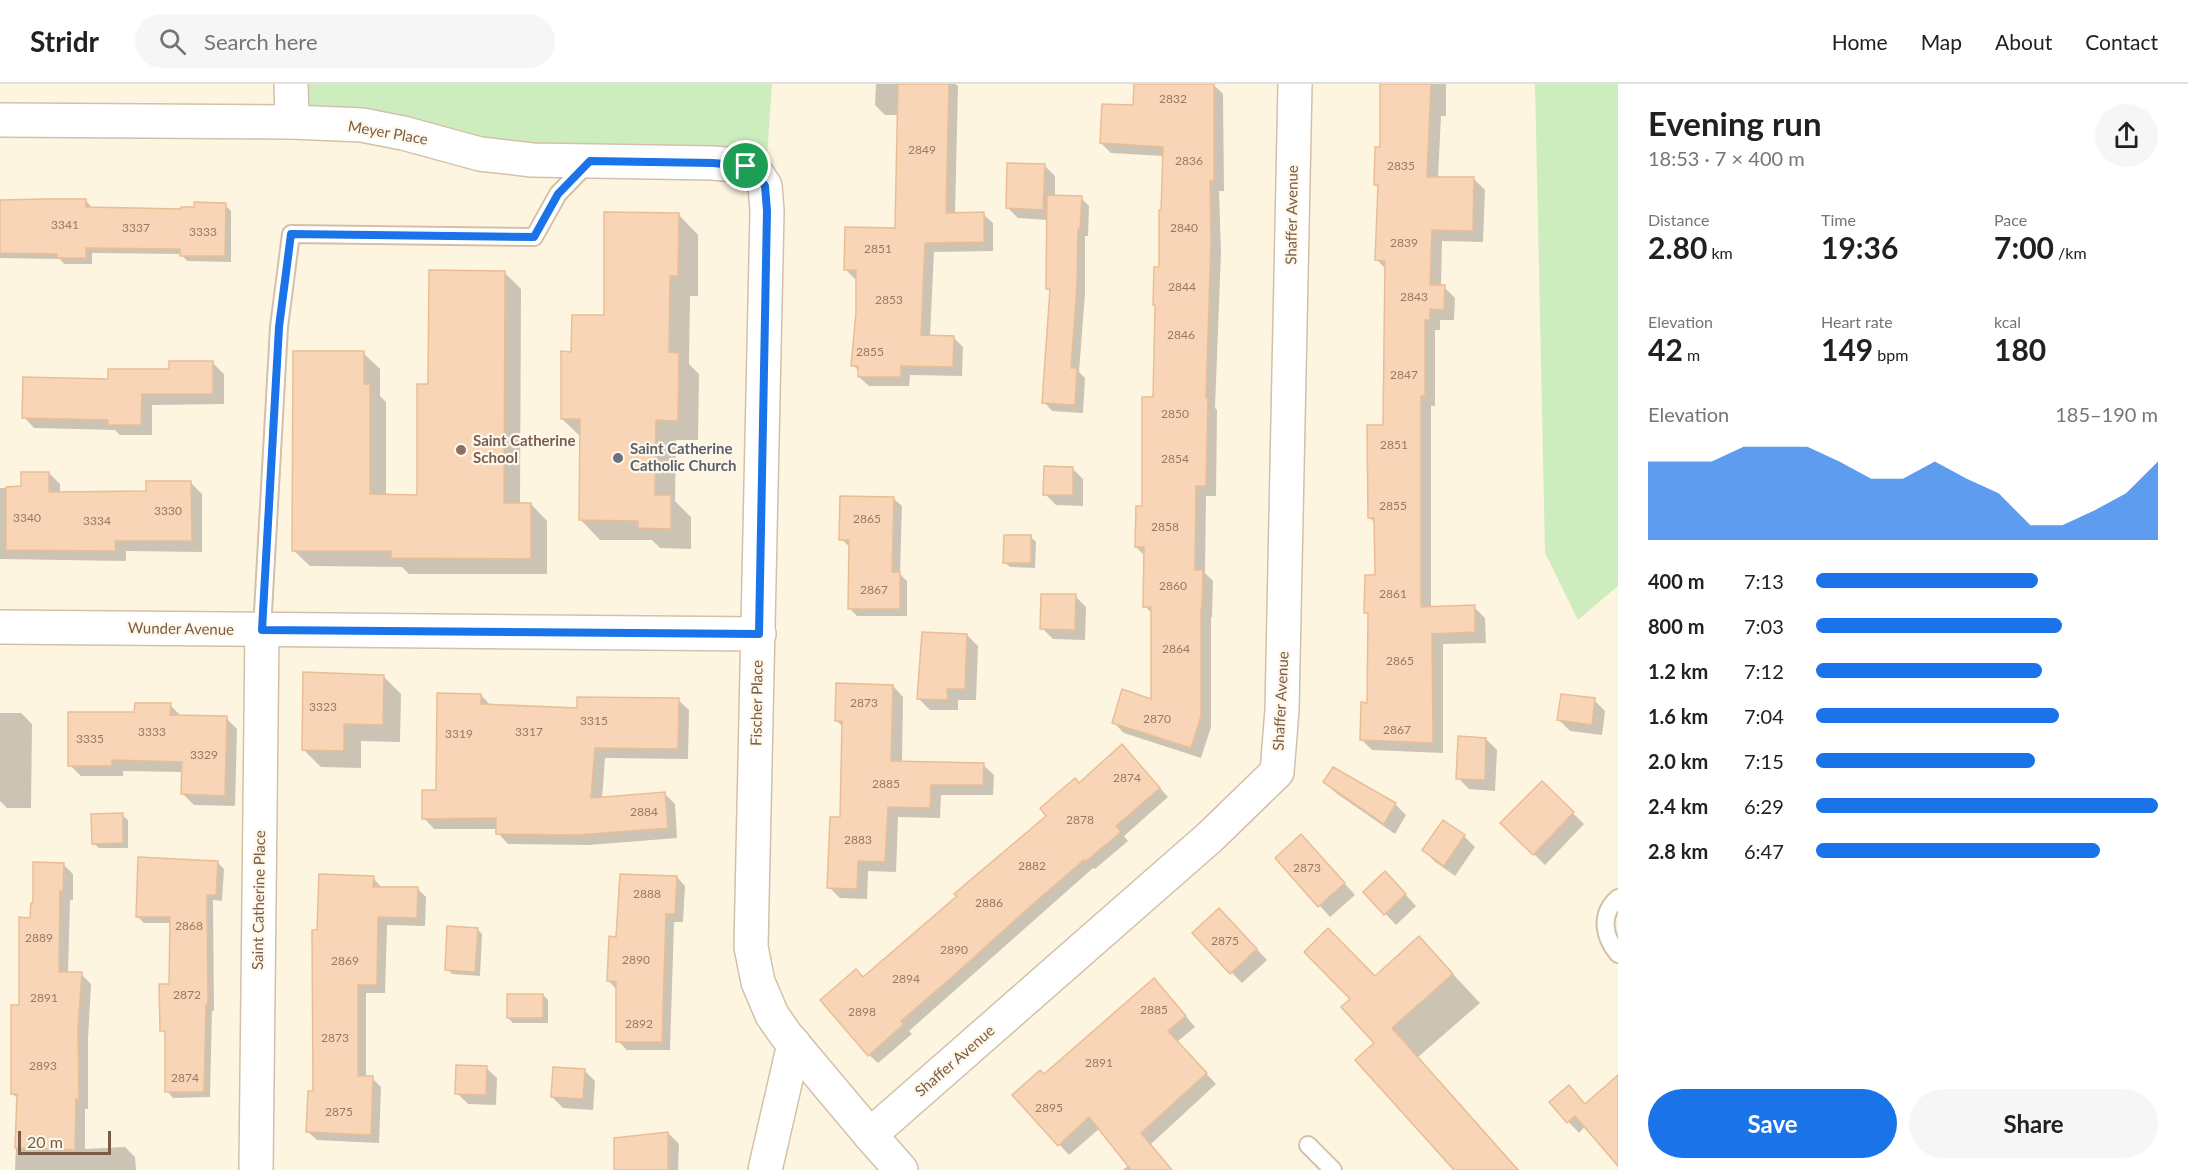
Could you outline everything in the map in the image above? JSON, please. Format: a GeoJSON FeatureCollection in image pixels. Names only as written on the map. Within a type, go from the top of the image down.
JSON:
{"type":"FeatureCollection","features":[{"type":"Feature","properties":{"kind":"street"},"geometry":{"type":"LineString","coordinates":[[291,84],[292,122]]}},
{"type":"Feature","properties":{"kind":"street","name":"Shaffer Avenue"},"geometry":{"type":"LineString","coordinates":[[870,1135],[1210,837],[1277,772],[1282,710],[1295,84]]}},
{"type":"Feature","properties":{"kind":"street","name":"Meyer Place"},"geometry":{"type":"LineString","coordinates":[[0,120],[292,122],[362,125],[403,133],[480,154],[532,160],[713,163],[746,166],[757,174],[765,186]]}},
{"type":"Feature","properties":{"kind":"street","name":"Fischer Place"},"geometry":{"type":"LineString","coordinates":[[765,186],[767,211],[751,947],[758,982],[772,1015],[870,1135],[902,1170]]}},
{"type":"Feature","properties":{"kind":"street","name":"Wunder Avenue"},"geometry":{"type":"LineString","coordinates":[[0,627],[759,634]]}},
{"type":"Feature","properties":{"kind":"street","name":"Saint Catherine Place"},"geometry":{"type":"LineString","coordinates":[[255,1170],[262,630]]}},
{"type":"Feature","properties":{"kind":"street"},"geometry":{"type":"LineString","coordinates":[[765,1170],[794,1044]]}},
{"type":"Feature","properties":{"kind":"lane"},"geometry":{"type":"LineString","coordinates":[[262,630],[279,327],[291,234],[534,237],[558,194],[590,161]]}},
{"type":"Feature","properties":{"kind":"lane"},"geometry":{"type":"LineString","coordinates":[[1618,898],[1611,904],[1606,920],[1607,941],[1618,954]]}},
{"type":"Feature","properties":{"kind":"lane"},"geometry":{"type":"LineString","coordinates":[[1308,1145],[1333,1170]]}},
{"type":"Feature","properties":{"kind":"green space"},"geometry":{"type":"Polygon","coordinates":[[[291,84],[772,84],[765,186],[757,174],[292,122],[291,84]]]}},
{"type":"Feature","properties":{"kind":"green space"},"geometry":{"type":"Polygon","coordinates":[[[1535,84],[1618,84],[1618,586],[1578,620],[1545,553],[1535,84]]]}},
{"type":"Feature","properties":{"kind":"building"},"geometry":{"type":"Polygon","coordinates":[[[898,84],[949,84],[946,213],[984,212],[984,242],[925,243],[921,335],[954,336],[953,367],[901,366],[901,377],[858,377],[858,366],[851,366],[856,312],[856,270],[844,270],[845,227],[895,228],[898,84]]]}},
{"type":"Feature","properties":{"kind":"building"},"geometry":{"type":"Polygon","coordinates":[[[1134,84],[1214,84],[1214,181],[1210,181],[1206,486],[1196,486],[1195,570],[1203,570],[1201,716],[1191,748],[1112,723],[1122,689],[1151,699],[1151,607],[1143,607],[1144,547],[1135,547],[1136,506],[1142,506],[1142,397],[1153,397],[1154,267],[1159,267],[1159,210],[1161,210],[1163,147],[1100,143],[1102,104],[1133,105],[1134,84]]]}},
{"type":"Feature","properties":{"kind":"building"},"geometry":{"type":"Polygon","coordinates":[[[1380,84],[1431,84],[1427,177],[1474,177],[1473,231],[1432,230],[1430,285],[1445,285],[1444,310],[1430,309],[1430,320],[1425,320],[1425,396],[1421,396],[1421,607],[1475,605],[1475,632],[1432,634],[1433,743],[1360,740],[1361,702],[1367,703],[1368,613],[1364,613],[1365,575],[1375,575],[1374,518],[1368,518],[1367,425],[1383,425],[1385,261],[1375,260],[1378,185],[1374,185],[1375,147],[1380,147],[1380,84]]]}},
{"type":"Feature","properties":{"kind":"building"},"geometry":{"type":"Polygon","coordinates":[[[1007,163],[1045,164],[1043,210],[1006,208],[1007,163]]]}},
{"type":"Feature","properties":{"kind":"building"},"geometry":{"type":"Polygon","coordinates":[[[1047,195],[1082,196],[1080,229],[1078,229],[1077,285],[1071,368],[1077,368],[1075,405],[1042,403],[1050,289],[1046,289],[1047,195]]]}},
{"type":"Feature","properties":{"kind":"building"},"geometry":{"type":"Polygon","coordinates":[[[86,199],[86,207],[181,209],[181,207],[194,207],[194,202],[226,203],[225,256],[180,256],[180,249],[86,248],[86,258],[57,258],[57,254],[0,253],[0,200],[86,199]]]}},
{"type":"Feature","properties":{"kind":"building","name":"Saint Catherine Catholic Church"},"geometry":{"type":"Polygon","coordinates":[[[604,212],[679,213],[678,276],[670,276],[669,352],[679,353],[678,421],[656,420],[655,495],[671,495],[671,529],[638,528],[638,521],[579,520],[580,419],[561,419],[561,351],[571,352],[572,315],[604,315],[604,212]]]}},
{"type":"Feature","properties":{"kind":"building","name":"Saint Catherine School"},"geometry":{"type":"Polygon","coordinates":[[[429,270],[505,271],[504,503],[531,503],[531,559],[391,558],[391,551],[292,551],[293,351],[364,351],[364,384],[370,384],[370,494],[417,495],[417,384],[428,384],[429,270]]]}},
{"type":"Feature","properties":{"kind":"building"},"geometry":{"type":"Polygon","coordinates":[[[169,361],[213,361],[213,394],[142,394],[141,425],[108,425],[108,420],[22,418],[23,377],[108,379],[108,369],[169,369],[169,361]]]}},
{"type":"Feature","properties":{"kind":"building"},"geometry":{"type":"Polygon","coordinates":[[[1044,466],[1073,467],[1073,495],[1043,495],[1044,466]]]}},
{"type":"Feature","properties":{"kind":"building"},"geometry":{"type":"Polygon","coordinates":[[[21,472],[49,472],[49,492],[146,491],[146,481],[191,481],[192,541],[115,541],[116,551],[6,550],[6,487],[21,486],[21,472]]]}},
{"type":"Feature","properties":{"kind":"building"},"geometry":{"type":"Polygon","coordinates":[[[840,496],[894,497],[892,572],[900,572],[900,609],[848,609],[849,540],[839,540],[840,496]]]}},
{"type":"Feature","properties":{"kind":"building"},"geometry":{"type":"Polygon","coordinates":[[[1004,535],[1031,535],[1031,563],[1003,563],[1004,535]]]}},
{"type":"Feature","properties":{"kind":"building"},"geometry":{"type":"Polygon","coordinates":[[[1041,594],[1076,594],[1075,630],[1040,629],[1041,594]]]}},
{"type":"Feature","properties":{"kind":"building"},"geometry":{"type":"Polygon","coordinates":[[[922,632],[967,634],[965,689],[947,689],[948,700],[917,699],[922,632]]]}},
{"type":"Feature","properties":{"kind":"building"},"geometry":{"type":"Polygon","coordinates":[[[303,672],[384,675],[383,725],[344,724],[344,751],[302,750],[303,672]]]}},
{"type":"Feature","properties":{"kind":"building"},"geometry":{"type":"Polygon","coordinates":[[[836,683],[893,685],[891,761],[984,763],[983,785],[931,785],[930,808],[888,807],[885,862],[858,861],[857,889],[827,888],[830,817],[840,817],[842,721],[835,721],[836,683]]]}},
{"type":"Feature","properties":{"kind":"building"},"geometry":{"type":"Polygon","coordinates":[[[437,693],[481,694],[481,704],[577,708],[577,697],[679,698],[678,749],[595,748],[591,798],[665,792],[668,828],[578,835],[496,834],[496,818],[422,819],[422,790],[436,790],[437,693]]]}},
{"type":"Feature","properties":{"kind":"building"},"geometry":{"type":"Polygon","coordinates":[[[1561,694],[1595,698],[1592,725],[1557,720],[1561,694]]]}},
{"type":"Feature","properties":{"kind":"building"},"geometry":{"type":"Polygon","coordinates":[[[135,703],[171,703],[170,715],[227,716],[225,796],[181,794],[182,762],[112,760],[112,766],[68,766],[68,712],[134,712],[135,703]]]}},
{"type":"Feature","properties":{"kind":"building"},"geometry":{"type":"Polygon","coordinates":[[[1458,736],[1486,738],[1485,780],[1456,779],[1458,736]]]}},
{"type":"Feature","properties":{"kind":"building"},"geometry":{"type":"Polygon","coordinates":[[[1122,744],[1160,788],[1116,826],[1121,832],[1085,862],[1084,860],[1024,912],[901,1021],[904,1024],[868,1056],[820,1000],[856,969],[863,977],[957,896],[954,894],[1046,816],[1040,808],[1075,778],[1079,783],[1122,744]]]}},
{"type":"Feature","properties":{"kind":"building"},"geometry":{"type":"Polygon","coordinates":[[[1333,767],[1396,803],[1384,824],[1323,782],[1333,767]]]}},
{"type":"Feature","properties":{"kind":"building"},"geometry":{"type":"Polygon","coordinates":[[[1542,781],[1574,812],[1533,855],[1500,823],[1542,781]]]}},
{"type":"Feature","properties":{"kind":"building"},"geometry":{"type":"Polygon","coordinates":[[[123,813],[123,843],[92,844],[91,814],[123,813]]]}},
{"type":"Feature","properties":{"kind":"building"},"geometry":{"type":"Polygon","coordinates":[[[1443,820],[1465,835],[1444,866],[1422,850],[1443,820]]]}},
{"type":"Feature","properties":{"kind":"building"},"geometry":{"type":"Polygon","coordinates":[[[1301,834],[1345,883],[1318,907],[1275,858],[1301,834]]]}},
{"type":"Feature","properties":{"kind":"building"},"geometry":{"type":"Polygon","coordinates":[[[138,857],[218,861],[216,895],[207,895],[208,1006],[206,1005],[204,1092],[165,1092],[165,1031],[160,1031],[159,984],[169,984],[170,917],[136,917],[138,857]]]}},
{"type":"Feature","properties":{"kind":"building"},"geometry":{"type":"Polygon","coordinates":[[[33,862],[64,863],[63,891],[60,891],[59,972],[82,972],[78,1028],[79,1099],[76,1099],[75,1150],[15,1148],[17,1094],[11,1094],[11,1005],[19,1005],[19,917],[30,918],[31,903],[33,903],[33,862]]]}},
{"type":"Feature","properties":{"kind":"building"},"geometry":{"type":"Polygon","coordinates":[[[1385,871],[1406,894],[1384,915],[1363,892],[1385,871]]]}},
{"type":"Feature","properties":{"kind":"building"},"geometry":{"type":"Polygon","coordinates":[[[319,874],[374,876],[373,887],[418,887],[417,918],[378,917],[377,985],[358,985],[358,1076],[373,1076],[371,1135],[306,1132],[308,1091],[313,1091],[312,930],[317,930],[319,874]]]}},
{"type":"Feature","properties":{"kind":"building"},"geometry":{"type":"Polygon","coordinates":[[[620,874],[677,876],[675,914],[666,914],[662,1042],[616,1042],[616,982],[607,981],[609,936],[616,937],[620,874]]]}},
{"type":"Feature","properties":{"kind":"building"},"geometry":{"type":"Polygon","coordinates":[[[1219,908],[1257,949],[1230,974],[1192,933],[1219,908]]]}},
{"type":"Feature","properties":{"kind":"building"},"geometry":{"type":"Polygon","coordinates":[[[447,926],[478,928],[475,972],[445,970],[447,926]]]}},
{"type":"Feature","properties":{"kind":"building"},"geometry":{"type":"Polygon","coordinates":[[[1328,928],[1375,976],[1419,936],[1453,974],[1392,1028],[1518,1170],[1454,1170],[1355,1060],[1374,1043],[1341,1007],[1350,999],[1304,952],[1328,928]]]}},
{"type":"Feature","properties":{"kind":"building"},"geometry":{"type":"Polygon","coordinates":[[[1154,978],[1186,1016],[1168,1031],[1207,1073],[1141,1133],[1172,1170],[1131,1170],[1089,1117],[1058,1146],[1012,1095],[1040,1070],[1044,1074],[1154,978]]]}},
{"type":"Feature","properties":{"kind":"building"},"geometry":{"type":"Polygon","coordinates":[[[507,994],[543,994],[543,1018],[507,1018],[507,994]]]}},
{"type":"Feature","properties":{"kind":"building"},"geometry":{"type":"Polygon","coordinates":[[[456,1065],[487,1066],[486,1095],[455,1094],[456,1065]]]}},
{"type":"Feature","properties":{"kind":"building"},"geometry":{"type":"Polygon","coordinates":[[[553,1067],[585,1069],[583,1099],[551,1097],[553,1067]]]}},
{"type":"Feature","properties":{"kind":"building"},"geometry":{"type":"Polygon","coordinates":[[[1618,1075],[1618,1166],[1575,1116],[1567,1123],[1549,1102],[1569,1085],[1585,1104],[1618,1075]]]}},
{"type":"Feature","properties":{"kind":"building"},"geometry":{"type":"Polygon","coordinates":[[[668,1132],[668,1170],[614,1170],[614,1138],[668,1132]]]}},
{"type":"Feature","properties":{"kind":"place","name":"Saint Catherine School"},"geometry":{"type":"Point","coordinates":[461,450]}},
{"type":"Feature","properties":{"kind":"place","name":"Saint Catherine Catholic Church"},"geometry":{"type":"Point","coordinates":[618,458]}},
{"type":"Feature","properties":{"kind":"route"},"geometry":{"type":"LineString","coordinates":[[590,161],[713,163],[746,166],[757,174],[765,186],[767,211],[759,634],[262,630],[279,327],[291,234],[534,237],[558,194],[590,161]]}}]}
